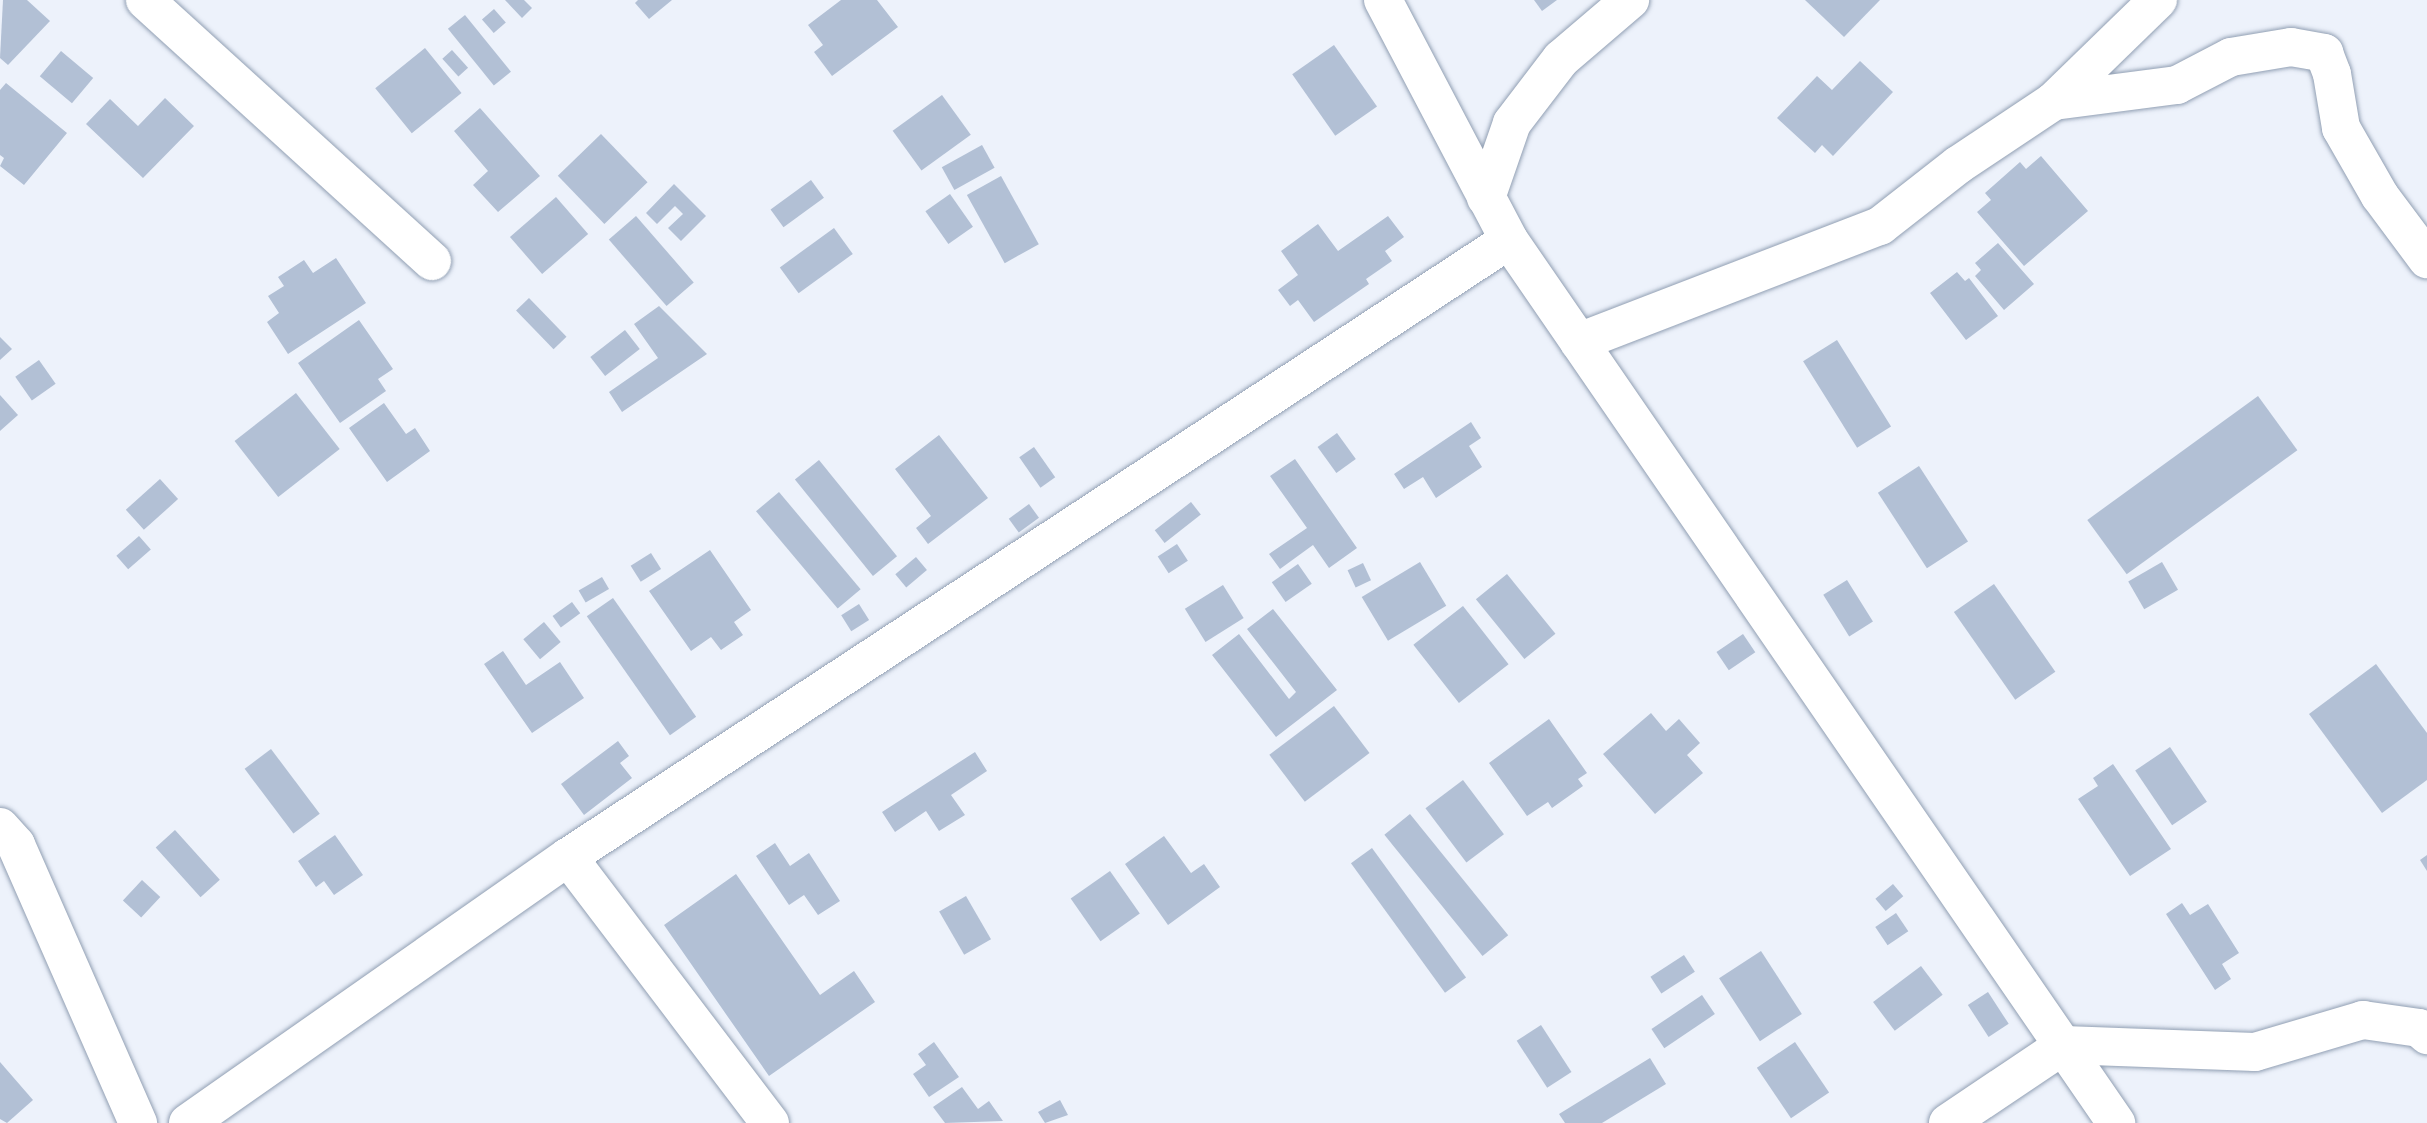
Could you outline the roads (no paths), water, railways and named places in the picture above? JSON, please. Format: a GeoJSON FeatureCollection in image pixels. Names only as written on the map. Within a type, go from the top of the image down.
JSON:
{"type":"FeatureCollection","features":[{"type":"Feature","properties":{"kind":"street"},"geometry":{"type":"LineString","coordinates":[[145,0],[432,261]]}},
{"type":"Feature","properties":{"kind":"street"},"geometry":{"type":"LineString","coordinates":[[1383,0],[1509,240],[2116,1123]]}},
{"type":"Feature","properties":{"kind":"street"},"geometry":{"type":"LineString","coordinates":[[1486,198],[1512,123],[1561,59],[1630,0]]}},
{"type":"Feature","properties":{"kind":"street"},"geometry":{"type":"LineString","coordinates":[[1579,342],[1880,226],[1958,165],[2053,101],[2158,0]]}},
{"type":"Feature","properties":{"kind":"street"},"geometry":{"type":"LineString","coordinates":[[2053,101],[2177,85],[2231,57],[2291,47],[2323,53],[2332,74],[2341,128],[2380,196],[2427,259]]}},
{"type":"Feature","properties":{"kind":"street"},"geometry":{"type":"LineString","coordinates":[[188,1123],[568,858],[1509,240]]}},
{"type":"Feature","properties":{"kind":"street"},"geometry":{"type":"LineString","coordinates":[[0,827],[16,845],[138,1123]]}},
{"type":"Feature","properties":{"kind":"street"},"geometry":{"type":"LineString","coordinates":[[568,858],[770,1123]]}},
{"type":"Feature","properties":{"kind":"street"},"geometry":{"type":"LineString","coordinates":[[1948,1123],[2064,1045],[2255,1052],[2363,1020],[2419,1028],[2427,1035]]}}]}
